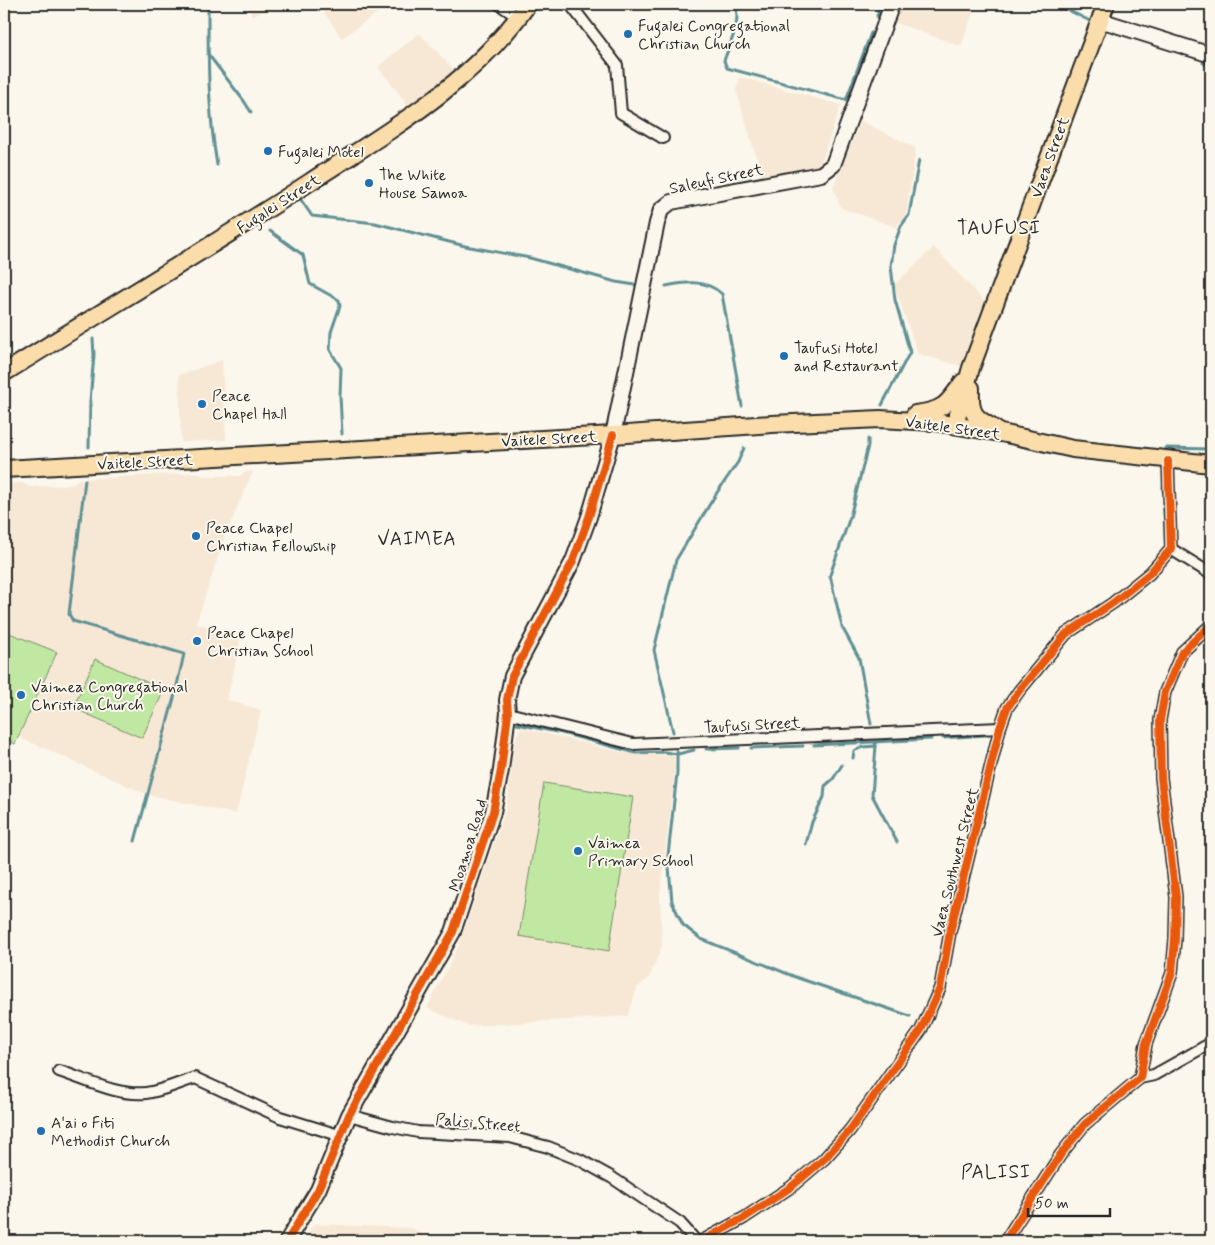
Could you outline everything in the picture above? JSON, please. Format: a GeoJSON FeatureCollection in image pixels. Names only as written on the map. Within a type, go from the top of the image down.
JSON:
{"type":"FeatureCollection","features":[{"type":"Feature","properties":{"kind":"main road","name":"Fugalei Street"},"geometry":{"type":"LineString","coordinates":[[4,373],[232,233],[408,119],[451,88],[465,75],[498,42],[528,4]]}},
{"type":"Feature","properties":{"kind":"main road","name":"Vaea Street"},"geometry":{"type":"LineString","coordinates":[[955,426],[972,368],[1106,4]]}},
{"type":"Feature","properties":{"kind":"main road"},"geometry":{"type":"LineString","coordinates":[[851,420],[891,414],[933,412],[943,407],[951,399],[972,368]]}},
{"type":"Feature","properties":{"kind":"main road"},"geometry":{"type":"LineString","coordinates":[[972,368],[970,405],[974,414],[979,420],[1006,434]]}},
{"type":"Feature","properties":{"kind":"main road","name":"Vaitele Street"},"geometry":{"type":"LineString","coordinates":[[4,469],[851,420],[934,422],[1006,434],[1073,449],[1168,461],[1211,464]]}},
{"type":"Feature","properties":{"kind":"street"},"geometry":{"type":"LineString","coordinates":[[499,4],[518,18]]}},
{"type":"Feature","properties":{"kind":"street"},"geometry":{"type":"LineString","coordinates":[[570,4],[617,65],[621,112],[663,138]]}},
{"type":"Feature","properties":{"kind":"street","name":"Saleufi Street"},"geometry":{"type":"LineString","coordinates":[[613,435],[661,210],[670,202],[820,174],[833,165],[892,4]]}},
{"type":"Feature","properties":{"kind":"street"},"geometry":{"type":"LineString","coordinates":[[1100,20],[1207,54]]}},
{"type":"Feature","properties":{"kind":"street","name":"Moamoa Road"},"geometry":{"type":"LineString","coordinates":[[287,1241],[318,1190],[342,1136],[349,1115],[453,932],[493,812],[501,770],[512,676],[573,561],[589,517],[613,435]]}},
{"type":"Feature","properties":{"kind":"street"},"geometry":{"type":"LineString","coordinates":[[1168,461],[1172,549],[1211,574]]}},
{"type":"Feature","properties":{"kind":"street","name":"Vaea Southwest Street"},"geometry":{"type":"LineString","coordinates":[[702,1241],[744,1218],[791,1187],[824,1159],[850,1130],[921,1030],[940,988],[950,932],[1000,728],[1007,708],[1066,634],[1112,603],[1150,573],[1172,549]]}},
{"type":"Feature","properties":{"kind":"street"},"geometry":{"type":"LineString","coordinates":[[1140,1078],[1146,1044],[1172,973],[1175,939],[1176,896],[1162,778],[1160,720],[1165,692],[1182,652],[1211,627]]}},
{"type":"Feature","properties":{"kind":"street","name":"Taufusi Street"},"geometry":{"type":"LineString","coordinates":[[508,713],[633,744],[1000,728]]}},
{"type":"Feature","properties":{"kind":"street"},"geometry":{"type":"LineString","coordinates":[[1005,1241],[1061,1154],[1085,1124],[1140,1078],[1154,1075],[1211,1043]]}},
{"type":"Feature","properties":{"kind":"street"},"geometry":{"type":"LineString","coordinates":[[59,1071],[120,1092],[133,1094],[148,1093],[195,1078],[280,1118],[342,1136]]}},
{"type":"Feature","properties":{"kind":"street","name":"Palisi Street"},"geometry":{"type":"LineString","coordinates":[[349,1115],[418,1132],[510,1137],[548,1147],[580,1160],[611,1177],[680,1223],[696,1241]]}},
{"type":"Feature","properties":{"kind":"shaded area"},"geometry":{"type":"Polygon","coordinates":[[[248,4],[277,4],[252,16],[248,4]]]}},
{"type":"Feature","properties":{"kind":"shaded area"},"geometry":{"type":"Polygon","coordinates":[[[318,4],[390,4],[342,38],[318,4]]]}},
{"type":"Feature","properties":{"kind":"shaded area"},"geometry":{"type":"Polygon","coordinates":[[[900,4],[957,4],[974,10],[961,46],[893,22],[900,4]]]}},
{"type":"Feature","properties":{"kind":"shaded area"},"geometry":{"type":"Polygon","coordinates":[[[419,33],[458,74],[413,112],[378,67],[419,33]]]}},
{"type":"Feature","properties":{"kind":"shaded area"},"geometry":{"type":"Polygon","coordinates":[[[740,77],[841,105],[819,168],[762,176],[736,90],[740,77]]]}},
{"type":"Feature","properties":{"kind":"shaded area"},"geometry":{"type":"Polygon","coordinates":[[[861,121],[916,148],[906,216],[896,227],[841,208],[833,187],[861,121]]]}},
{"type":"Feature","properties":{"kind":"shaded area"},"geometry":{"type":"Polygon","coordinates":[[[934,247],[987,304],[965,367],[918,354],[894,285],[934,247]]]}},
{"type":"Feature","properties":{"kind":"shaded area","name":"Peace Chapel Hall"},"geometry":{"type":"Polygon","coordinates":[[[222,360],[226,440],[181,442],[179,375],[222,360]]]}},
{"type":"Feature","properties":{"kind":"shaded area"},"geometry":{"type":"Polygon","coordinates":[[[253,471],[226,533],[196,624],[242,633],[227,700],[261,710],[236,814],[146,794],[19,737],[57,653],[4,631],[4,484],[22,483],[30,487],[70,485],[79,479],[195,473],[203,476],[239,476],[253,471]]]}},
{"type":"Feature","properties":{"kind":"shaded area","name":"Vaimea Primary School"},"geometry":{"type":"Polygon","coordinates":[[[523,728],[621,752],[674,756],[675,769],[660,894],[662,946],[649,978],[637,988],[628,1016],[468,1026],[427,1008],[459,945],[506,808],[515,741],[519,730],[523,728]]]}},
{"type":"Feature","properties":{"kind":"shaded area"},"geometry":{"type":"Polygon","coordinates":[[[314,1224],[412,1228],[432,1241],[302,1241],[314,1224]]]}},
{"type":"Feature","properties":{"kind":"green space","name":"Vaimea Congregational Christian Church"},"geometry":{"type":"Polygon","coordinates":[[[4,631],[57,652],[15,744],[4,738],[4,631]]]}},
{"type":"Feature","properties":{"kind":"green space"},"geometry":{"type":"Polygon","coordinates":[[[95,659],[164,690],[142,738],[73,708],[95,659]]]}},
{"type":"Feature","properties":{"kind":"green space"},"geometry":{"type":"Polygon","coordinates":[[[544,783],[633,797],[609,951],[519,936],[544,783]]]}},
{"type":"Feature","properties":{"kind":"waterway"},"geometry":{"type":"LineString","coordinates":[[208,4],[210,105],[217,165]]}},
{"type":"Feature","properties":{"kind":"waterway"},"geometry":{"type":"LineString","coordinates":[[734,4],[737,17],[724,61],[727,68],[846,100],[871,33]]}},
{"type":"Feature","properties":{"kind":"waterway"},"geometry":{"type":"LineString","coordinates":[[877,16],[881,4]]}},
{"type":"Feature","properties":{"kind":"waterway"},"geometry":{"type":"LineString","coordinates":[[1056,4],[1088,20]]}},
{"type":"Feature","properties":{"kind":"waterway"},"geometry":{"type":"LineString","coordinates":[[1205,49],[1211,22]]}},
{"type":"Feature","properties":{"kind":"waterway"},"geometry":{"type":"LineString","coordinates":[[208,54],[251,112]]}},
{"type":"Feature","properties":{"kind":"waterway"},"geometry":{"type":"LineString","coordinates":[[1204,57],[1203,63],[1211,65]]}},
{"type":"Feature","properties":{"kind":"waterway"},"geometry":{"type":"LineString","coordinates":[[882,405],[910,352],[895,300],[891,266],[894,245],[901,226],[909,215],[919,160]]}},
{"type":"Feature","properties":{"kind":"waterway"},"geometry":{"type":"LineString","coordinates":[[301,200],[312,216],[375,223],[465,246],[530,258],[616,282],[635,285]]}},
{"type":"Feature","properties":{"kind":"waterway"},"geometry":{"type":"LineString","coordinates":[[270,231],[303,255],[310,284],[339,300],[340,306],[331,332],[330,350],[341,368],[342,434]]}},
{"type":"Feature","properties":{"kind":"waterway"},"geometry":{"type":"LineString","coordinates":[[666,286],[696,283],[709,286],[722,294],[742,406]]}},
{"type":"Feature","properties":{"kind":"waterway"},"geometry":{"type":"LineString","coordinates":[[89,447],[94,355],[93,339]]}},
{"type":"Feature","properties":{"kind":"waterway"},"geometry":{"type":"LineString","coordinates":[[868,439],[868,446],[850,517],[830,575],[842,627],[859,658],[871,724]]}},
{"type":"Feature","properties":{"kind":"waterway"},"geometry":{"type":"LineString","coordinates":[[673,732],[654,650],[676,560],[738,462],[744,448]]}},
{"type":"Feature","properties":{"kind":"waterway"},"geometry":{"type":"LineString","coordinates":[[1166,453],[1166,448],[1211,449]]}},
{"type":"Feature","properties":{"kind":"waterway"},"geometry":{"type":"LineString","coordinates":[[1163,491],[1164,477]]}},
{"type":"Feature","properties":{"kind":"waterway"},"geometry":{"type":"LineString","coordinates":[[85,480],[69,614],[73,621],[184,654],[135,841]]}},
{"type":"Feature","properties":{"kind":"waterway"},"geometry":{"type":"LineString","coordinates":[[1164,509],[1166,543]]}},
{"type":"Feature","properties":{"kind":"waterway"},"geometry":{"type":"LineString","coordinates":[[517,724],[562,733],[636,753],[664,752],[678,754],[694,750]]}},
{"type":"Feature","properties":{"kind":"waterway"},"geometry":{"type":"LineString","coordinates":[[943,738],[986,735]]}},
{"type":"Feature","properties":{"kind":"waterway"},"geometry":{"type":"LineString","coordinates":[[814,745],[931,739]]}},
{"type":"Feature","properties":{"kind":"waterway"},"geometry":{"type":"LineString","coordinates":[[875,742],[872,795],[897,842]]}},
{"type":"Feature","properties":{"kind":"waterway"},"geometry":{"type":"LineString","coordinates":[[751,748],[803,746]]}},
{"type":"Feature","properties":{"kind":"waterway"},"geometry":{"type":"LineString","coordinates":[[853,758],[854,751],[863,747],[876,746]]}},
{"type":"Feature","properties":{"kind":"waterway"},"geometry":{"type":"LineString","coordinates":[[706,749],[739,748]]}},
{"type":"Feature","properties":{"kind":"waterway"},"geometry":{"type":"LineString","coordinates":[[677,751],[677,773],[668,856],[672,902],[683,925],[701,939],[798,978],[910,1016]]}},
{"type":"Feature","properties":{"kind":"waterway"},"geometry":{"type":"LineString","coordinates":[[806,844],[812,822],[824,797],[825,786],[833,779],[842,765]]}},
{"type":"Feature","properties":{"kind":"cycle path"},"geometry":{"type":"LineString","coordinates":[[287,1241],[318,1190],[349,1115],[453,932],[493,812],[501,770],[508,713],[507,700],[512,676],[573,561],[589,517],[613,435]]}},
{"type":"Feature","properties":{"kind":"cycle path"},"geometry":{"type":"LineString","coordinates":[[702,1241],[744,1218],[791,1187],[824,1159],[850,1130],[921,1030],[940,988],[950,932],[1000,728],[1007,708],[1066,634],[1113,603],[1150,573],[1171,549],[1168,461]]}},
{"type":"Feature","properties":{"kind":"cycle path"},"geometry":{"type":"LineString","coordinates":[[1005,1241],[1061,1154],[1085,1124],[1140,1078],[1146,1044],[1172,973],[1175,939],[1176,897],[1161,778],[1160,720],[1165,692],[1182,652],[1211,627]]}},
{"type":"Feature","properties":{"kind":"place","name":"Fugalei Congregational Christian Church"},"geometry":{"type":"Point","coordinates":[628,34]}},
{"type":"Feature","properties":{"kind":"place","name":"Fugalei Motel"},"geometry":{"type":"Point","coordinates":[268,151]}},
{"type":"Feature","properties":{"kind":"place","name":"The White House Samoa"},"geometry":{"type":"Point","coordinates":[369,183]}},
{"type":"Feature","properties":{"kind":"place","name":"Taufusi Hotel and Restaurant"},"geometry":{"type":"Point","coordinates":[784,356]}},
{"type":"Feature","properties":{"kind":"place","name":"Peace Chapel Hall"},"geometry":{"type":"Point","coordinates":[202,404]}},
{"type":"Feature","properties":{"kind":"place","name":"Peace Chapel Christian Fellowship"},"geometry":{"type":"Point","coordinates":[196,536]}},
{"type":"Feature","properties":{"kind":"place","name":"Peace Chapel Christian School"},"geometry":{"type":"Point","coordinates":[197,641]}},
{"type":"Feature","properties":{"kind":"place","name":"Vaimea Congregational Christian Church"},"geometry":{"type":"Point","coordinates":[21,695]}},
{"type":"Feature","properties":{"kind":"place","name":"Vaimea Primary School"},"geometry":{"type":"Point","coordinates":[578,851]}},
{"type":"Feature","properties":{"kind":"place","name":"A'ai o Fiti Methodist Church"},"geometry":{"type":"Point","coordinates":[41,1131]}},
{"type":"Feature","properties":{"kind":"district","name":"TAUFUSI"},"geometry":{"type":"Point","coordinates":[999,227]}},
{"type":"Feature","properties":{"kind":"district","name":"VAIMEA"},"geometry":{"type":"Point","coordinates":[417,538]}},
{"type":"Feature","properties":{"kind":"district","name":"PALISI"},"geometry":{"type":"Point","coordinates":[996,1171]}}]}
